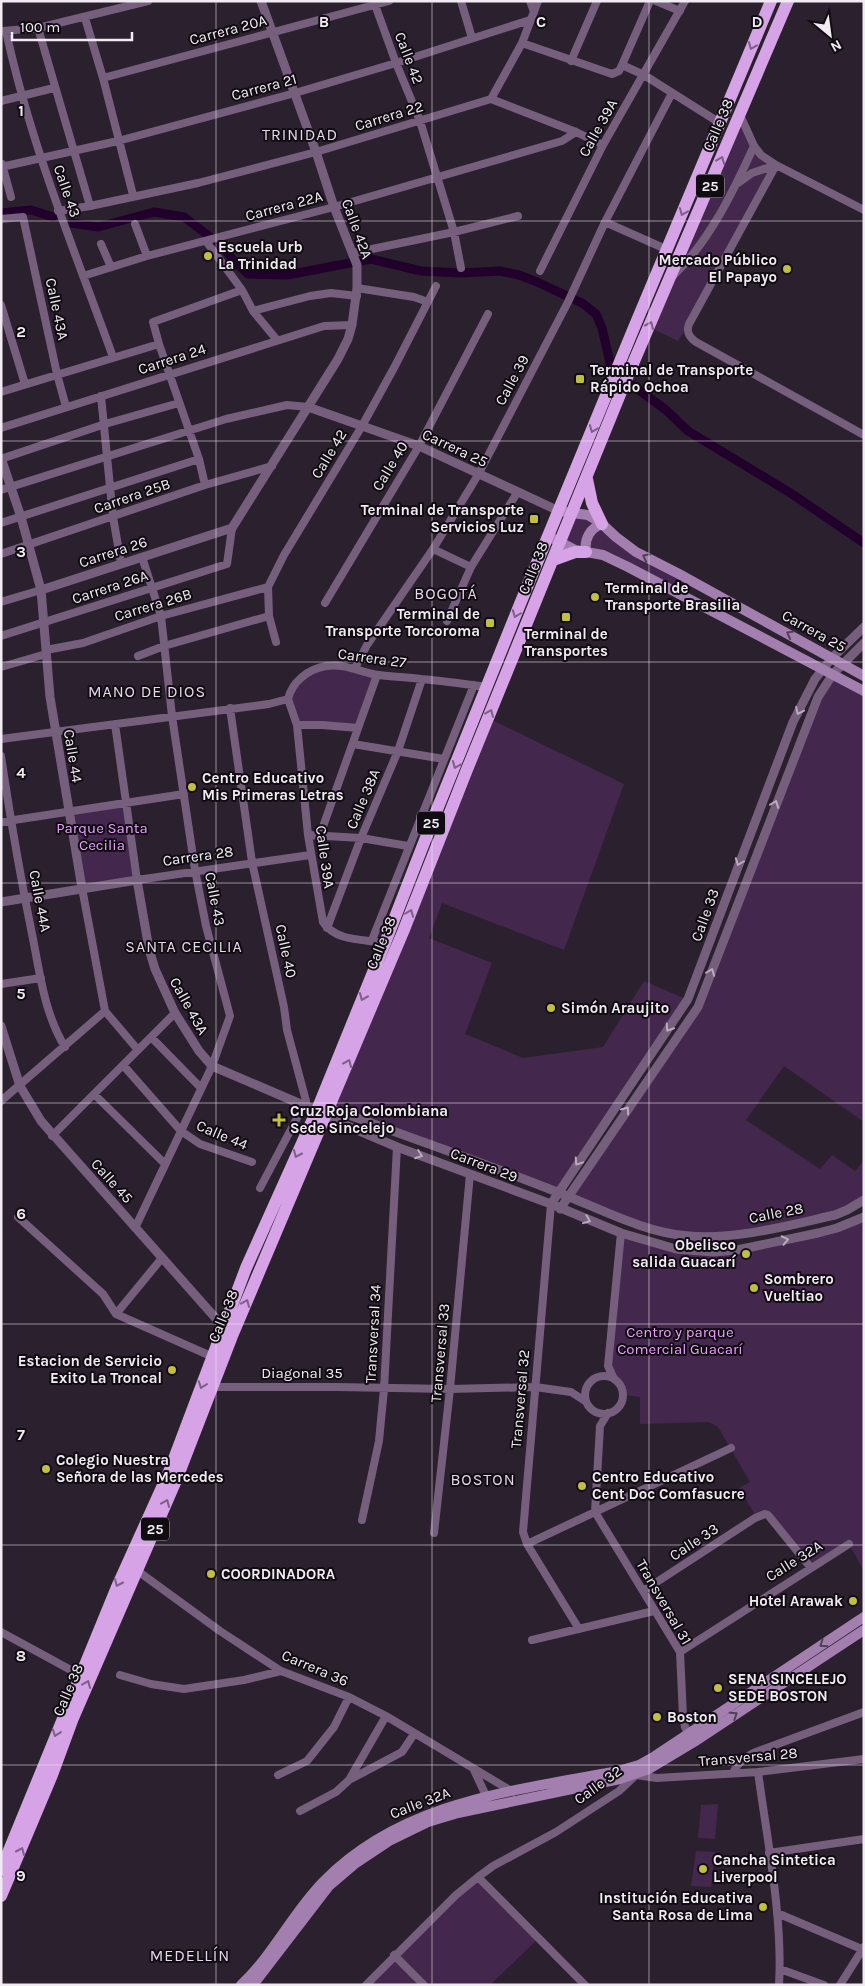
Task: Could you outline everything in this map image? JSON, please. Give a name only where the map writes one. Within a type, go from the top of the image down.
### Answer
[{"type":"highway","name":"Calle 38","points":[[625,368],[668,250],[771,1]]},
{"type":"highway","name":"Calle 38","points":[[324,1112],[385,943],[434,817],[480,686],[625,368],[671,278],[788,1]]},
{"type":"highway","name":"Calle 38","points":[[1,1870],[80,1675],[177,1478],[213,1387],[246,1268],[324,1112],[573,513],[587,478],[617,386]]},
{"type":"highway","points":[[587,478],[592,503],[602,524]]},
{"type":"highway","points":[[553,560],[575,552],[586,552]]},
{"type":"highway","name":"Calle 38","points":[[1,1896],[52,1775],[213,1357],[227,1331]]},
{"type":"main road","name":"Carrera 25","points":[[559,512],[588,515],[636,552],[864,676]]},
{"type":"main road","points":[[586,552],[588,535],[592,529],[602,524]]},
{"type":"main road","name":"Carrera 25","points":[[548,536],[576,550],[603,555],[642,574],[864,691]]},
{"type":"main road","name":"Calle 32","points":[[636,1775],[659,1763],[691,1738],[864,1617]]},
{"type":"main road","name":"Calle 32","points":[[668,1748],[691,1738],[864,1630]]},
{"type":"main road","points":[[595,1776],[636,1775],[643,1766],[668,1748]]},
{"type":"main road","name":"Calle 32A","points":[[241,1985],[260,1964],[311,1895],[350,1857],[385,1834],[414,1819],[455,1805],[630,1768],[668,1748]]},
{"type":"main road","name":"Calle 32A","points":[[253,1985],[317,1900],[330,1886],[356,1863],[389,1841],[421,1825],[458,1812],[486,1797],[596,1785],[636,1775]]},
{"type":"street","points":[[4,31],[38,28],[148,1]]},
{"type":"street","name":"Calle 42A","points":[[227,564],[232,528],[341,354],[352,325],[357,292],[358,272],[354,256],[334,207],[261,1]]},
{"type":"street","name":"Carrera 20A","points":[[103,78],[374,3],[389,1]]},
{"type":"street","points":[[461,1],[472,38]]},
{"type":"street","points":[[530,1],[534,12]]},
{"type":"street","points":[[538,1],[522,43],[492,99],[604,145]]},
{"type":"street","points":[[571,61],[597,1]]},
{"type":"street","points":[[522,43],[612,74],[619,71],[650,1]]},
{"type":"street","points":[[656,1],[680,11]]},
{"type":"street","name":"Calle 39A","points":[[540,271],[604,145],[685,1]]},
{"type":"street","name":"Calle 42","points":[[374,3],[420,121],[454,232],[461,268]]},
{"type":"street","points":[[85,18],[103,78],[133,195]]},
{"type":"street","name":"Carrera 21","points":[[2,166],[75,152],[295,93],[530,20]]},
{"type":"street","points":[[38,28],[90,206]]},
{"type":"street","name":"Calle 43","points":[[4,31],[21,97],[58,210],[113,357]]},
{"type":"street","points":[[622,65],[644,75],[720,123]]},
{"type":"street","points":[[1,102],[54,88]]},
{"type":"street","name":"Calle 39","points":[[355,668],[366,645],[433,549],[478,475],[568,302],[605,222],[672,93]]},
{"type":"street","name":"Carrera 22","points":[[58,210],[90,206],[198,182],[316,152],[492,99]]},
{"type":"street","points":[[740,115],[757,152],[776,165],[864,210]]},
{"type":"street","name":"Carrera 22A","points":[[84,276],[147,256],[334,207],[562,141],[576,132]]},
{"type":"street","points":[[671,278],[688,261],[699,246],[737,184],[754,146]]},
{"type":"street","points":[[737,184],[752,173],[776,165]]},
{"type":"street","points":[[776,165],[689,324],[689,334],[696,342],[864,435]]},
{"type":"street","points":[[2,166],[11,197]]},
{"type":"street","points":[[354,256],[518,216]]},
{"type":"street","name":"Calle 43A","points":[[1,219],[23,218],[66,407]]},
{"type":"street","points":[[605,222],[668,250]]},
{"type":"street","points":[[135,224],[147,256]]},
{"type":"street","points":[[208,241],[242,290],[253,311],[277,340]]},
{"type":"street","points":[[101,244],[110,267]]},
{"type":"street","name":"Calle 42","points":[[276,642],[269,616],[268,587],[284,555],[362,426],[436,286]]},
{"type":"street","points":[[205,485],[199,459],[153,324],[155,320],[242,290]]},
{"type":"street","points":[[253,311],[310,296],[331,293],[357,292],[414,297],[428,302]]},
{"type":"street","points":[[1,305],[25,384]]},
{"type":"street","name":"Calle 40","points":[[325,603],[419,446],[488,314]]},
{"type":"street","name":"Carrera 24","points":[[1,428],[324,326],[352,325]]},
{"type":"street","points":[[1,392],[159,344]]},
{"type":"street","points":[[101,396],[113,517],[121,564]]},
{"type":"street","points":[[1,459],[105,424],[179,403]]},
{"type":"street","name":"Carrera 25","points":[[6,488],[226,419],[287,405],[308,407],[419,446],[517,494],[559,512]]},
{"type":"street","name":"Calle 44","points":[[1,459],[6,488],[21,517],[41,590],[55,732],[105,1011],[138,1050]]},
{"type":"street","points":[[1,523],[199,459]]},
{"type":"street","name":"Carrera 25B","points":[[1,554],[205,485],[272,466]]},
{"type":"street","points":[[448,621],[471,567],[517,494]]},
{"type":"street","name":"Carrera 26","points":[[1,602],[232,528]]},
{"type":"street","points":[[433,549],[471,567]]},
{"type":"street","name":"Calle 43","points":[[142,557],[161,616],[172,716],[195,870],[206,926],[230,1016],[212,1066]]},
{"type":"street","name":"Carrera 26A","points":[[1,636],[227,564]]},
{"type":"street","name":"Carrera 26B","points":[[1,667],[46,652],[83,643],[161,616],[268,587]]},
{"type":"street","points":[[138,656],[164,646],[269,616]]},
{"type":"street","name":"Calle 33","points":[[551,1204],[688,999],[793,722],[808,691],[823,669],[864,627]]},
{"type":"street","name":"Calle 33","points":[[560,1208],[698,1007],[818,696],[833,674],[864,643]]},
{"type":"street","name":"Carrera 27","points":[[288,699],[290,690],[296,683],[314,669],[326,666],[341,665],[377,675],[422,678],[480,686]]},
{"type":"street","points":[[320,835],[377,675]]},
{"type":"street","name":"Calle 38A","points":[[327,928],[361,838],[398,751],[422,678]]},
{"type":"street","points":[[372,940],[444,759],[480,686]]},
{"type":"street","points":[[1,739],[269,704],[288,699]]},
{"type":"street","name":"Calle 39A","points":[[288,699],[297,725],[310,855],[320,913],[327,928]]},
{"type":"street","name":"Calle 40","points":[[230,708],[252,862],[284,1007],[287,1030],[305,1095],[306,1101],[303,1105]]},
{"type":"street","name":"Calle 43A","points":[[115,724],[149,949],[155,970],[175,1013],[189,1036],[212,1066],[303,1105],[324,1112]]},
{"type":"street","points":[[297,725],[358,728]]},
{"type":"street","points":[[353,744],[444,759]]},
{"type":"street","name":"Calle 44A","points":[[1,756],[11,821],[41,978],[52,1024],[65,1047]]},
{"type":"street","points":[[1,822],[184,794]]},
{"type":"street","points":[[308,835],[361,838],[408,846]]},
{"type":"street","name":"Carrera 28","points":[[1,902],[195,870],[310,855]]},
{"type":"street","points":[[720,913],[731,918]]},
{"type":"street","points":[[327,928],[337,935],[385,943]]},
{"type":"street","points":[[1,984],[41,978]]},
{"type":"street","points":[[1,1101],[105,1011]]},
{"type":"street","points":[[52,1136],[175,1013]]},
{"type":"street","name":"Calle 45","points":[[1,1026],[20,1086],[31,1107],[52,1136],[227,1331]]},
{"type":"street","points":[[151,1037],[201,1088]]},
{"type":"street","name":"Calle 44","points":[[124,1065],[180,1131],[200,1144],[252,1162]]},
{"type":"street","points":[[135,1228],[212,1066]]},
{"type":"street","points":[[94,1094],[165,1164]]},
{"type":"street","points":[[260,1188],[303,1105]]},
{"type":"street","name":"Carrera 29","points":[[324,1112],[397,1147],[551,1204],[621,1233],[676,1249],[714,1252],[737,1250]]},
{"type":"street","name":"Carrera 29","points":[[324,1112],[558,1192],[631,1222],[665,1232],[689,1236]]},
{"type":"street","name":"Transversal 34","points":[[362,1520],[379,1440],[384,1389],[397,1147]]},
{"type":"street","name":"Transversal 33","points":[[434,1534],[470,1174]]},
{"type":"street","name":"Calle 28","points":[[689,1236],[713,1237],[741,1234],[806,1221],[835,1215],[864,1200]]},
{"type":"street","name":"Transversal 32","points":[[551,1204],[523,1532],[527,1544],[579,1629]]},
{"type":"street","points":[[550,1216],[560,1208]]},
{"type":"street","name":"Calle 28","points":[[737,1250],[837,1228],[864,1216]]},
{"type":"street","points":[[18,1217],[103,1294],[116,1314],[213,1357]]},
{"type":"street","points":[[590,1409],[600,1414],[608,1413],[614,1411],[622,1402],[622,1390],[608,1366],[621,1233]]},
{"type":"street","points":[[116,1314],[162,1258]]},
{"type":"street","points":[[571,1392],[588,1384],[608,1366]]},
{"type":"street","points":[[596,1378],[603,1376],[614,1379]]},
{"type":"street","points":[[588,1384],[585,1388],[586,1401],[600,1426]]},
{"type":"street","name":"Diagonal 35","points":[[213,1387],[336,1386],[384,1389],[534,1387],[571,1392],[586,1401]]},
{"type":"street","points":[[595,1512],[600,1426],[608,1413]]},
{"type":"street","points":[[527,1544],[731,1448]]},
{"type":"street","name":"Transversal 31","points":[[595,1512],[680,1652],[683,1716],[691,1738]]},
{"type":"street","name":"Calle 33","points":[[643,1592],[761,1516],[768,1515],[810,1568]]},
{"type":"street","name":"Calle 32A","points":[[680,1652],[849,1544]]},
{"type":"street","name":"Carrera 36","points":[[132,1568],[220,1631],[281,1671],[349,1697],[386,1716],[513,1792]]},
{"type":"street","points":[[532,1640],[654,1611]]},
{"type":"street","points":[[1,1632],[80,1675]]},
{"type":"street","points":[[120,1674],[151,1684],[184,1689],[244,1680],[281,1671]]},
{"type":"street","points":[[278,1775],[307,1761],[334,1726],[349,1697]]},
{"type":"street","points":[[733,1773],[745,1757],[864,1712]]},
{"type":"street","points":[[349,1780],[386,1716]]},
{"type":"street","points":[[300,1811],[336,1792],[349,1780],[402,1752],[414,1734]]},
{"type":"street","name":"Transversal 28","points":[[636,1775],[650,1778],[758,1772],[864,1758]]},
{"type":"street","points":[[474,1770],[486,1797]]},
{"type":"street","points":[[758,1772],[777,1913],[779,1985]]},
{"type":"street","name":"Calle 32","points":[[366,1985],[394,1954],[456,1895],[478,1877],[493,1866],[556,1832],[619,1792],[636,1775]]},
{"type":"street","points":[[486,1797],[486,1783],[492,1780]]},
{"type":"street","points":[[769,1853],[864,1839]]},
{"type":"street","points":[[478,1877],[579,1983]]},
{"type":"street","points":[[777,1913],[863,1949],[840,1985]]},
{"type":"street","points":[[394,1954],[424,1985]]},
{"type":"street","points":[[780,1970],[824,1985]]},
{"type":"green space","points":[[740,115],[754,146],[776,165],[678,341],[649,327]]},
{"type":"green space","points":[[574,509],[616,537],[679,574],[670,590],[561,542]]},
{"type":"green space","points":[[326,666],[377,675],[358,728],[297,725],[290,690],[295,683]]},
{"type":"green space","points":[[833,674],[864,691],[864,1122],[784,1066],[746,1120],[820,1169],[832,1155],[855,1171],[864,1160],[864,1200],[847,1210],[741,1234],[665,1232],[567,1196],[698,1007],[806,725]]},
{"type":"green space","points":[[488,718],[624,784],[564,950],[442,903],[429,938],[492,963],[465,1034],[523,1058],[603,1047],[644,981],[688,1000],[558,1192],[330,1108]]},
{"type":"green space","name":"Parque Santa Cecilia","points":[[126,804],[137,880],[82,888],[68,812]]},
{"type":"green space","name":"Centro y parque Comercial Guacarí","points":[[864,1217],[864,1571],[849,1544],[811,1568],[768,1515],[757,1518],[739,1488],[750,1482],[718,1427],[709,1422],[640,1424],[640,1397],[623,1395],[608,1366],[621,1233],[656,1244],[737,1250]]},
{"type":"green space","name":"Cancha Sintetica Liverpool","points":[[718,1804],[715,1839],[698,1838],[701,1805]]},
{"type":"green space","name":"Cancha Sintetica Liverpool","points":[[696,1851],[715,1852],[711,1887],[691,1886]]},
{"type":"green space","points":[[478,1877],[539,1938],[490,1985],[366,1985]]},
{"type":"waterway","points":[[1,213],[31,210],[53,217]]},
{"type":"waterway","points":[[71,223],[98,227],[154,212],[184,217],[222,246],[248,274],[287,275],[371,259],[421,271],[461,273],[500,271],[519,275],[537,282],[582,303],[596,314],[602,328],[610,363],[621,377],[666,410],[688,431],[792,494],[864,543]]},
{"type":"place","name":"Escuela Urb La Trinidad","points":[[208,256]]},
{"type":"place","name":"Mercado Público El Papayo","points":[[787,269]]},
{"type":"place","name":"Terminal de Transporte Rápido Ochoa","points":[[580,379]]},
{"type":"place","name":"Terminal de Transporte Servicios Luz","points":[[534,519]]},
{"type":"place","name":"Terminal de Transporte Brasilia","points":[[595,597]]},
{"type":"place","name":"Terminal de Transportes","points":[[566,617]]},
{"type":"place","name":"Terminal de Transporte Torcoroma","points":[[490,623]]},
{"type":"place","name":"Centro Educativo Mis Primeras Letras","points":[[192,787]]},
{"type":"place","name":"Simón Araujito","points":[[551,1008]]},
{"type":"place","name":"Cruz Roja Colombiana Sede Sincelejo","points":[[279,1120]]},
{"type":"place","name":"Obelisco salida Guacarí","points":[[746,1254]]},
{"type":"place","name":"Sombrero Vueltiao","points":[[754,1288]]},
{"type":"place","name":"Estacion de Servicio Exito La Troncal","points":[[172,1370]]},
{"type":"place","name":"Colegio Nuestra Señora de las Mercedes","points":[[46,1469]]},
{"type":"place","name":"Centro Educativo Cent Doc Comfasucre","points":[[582,1486]]},
{"type":"place","name":"COORDINADORA","points":[[211,1574]]},
{"type":"place","name":"Hotel Arawak","points":[[853,1601]]},
{"type":"place","name":"SENA SINCELEJO SEDE BOSTON","points":[[718,1688]]},
{"type":"place","name":"Boston","points":[[657,1717]]},
{"type":"place","name":"Cancha Sintetica Liverpool","points":[[703,1869]]},
{"type":"place","name":"Institución Educativa Santa Rosa de Lima","points":[[763,1907]]},
{"type":"district","name":"TRINIDAD","points":[[300,134]]},
{"type":"district","name":"BOGOTÁ","points":[[446,593]]},
{"type":"district","name":"MANO DE DIOS","points":[[147,691]]},
{"type":"district","name":"SANTA CECILIA","points":[[184,946]]},
{"type":"district","name":"BOSTON","points":[[483,1479]]},
{"type":"district","name":"MEDELLÍN","points":[[190,1955]]}]
